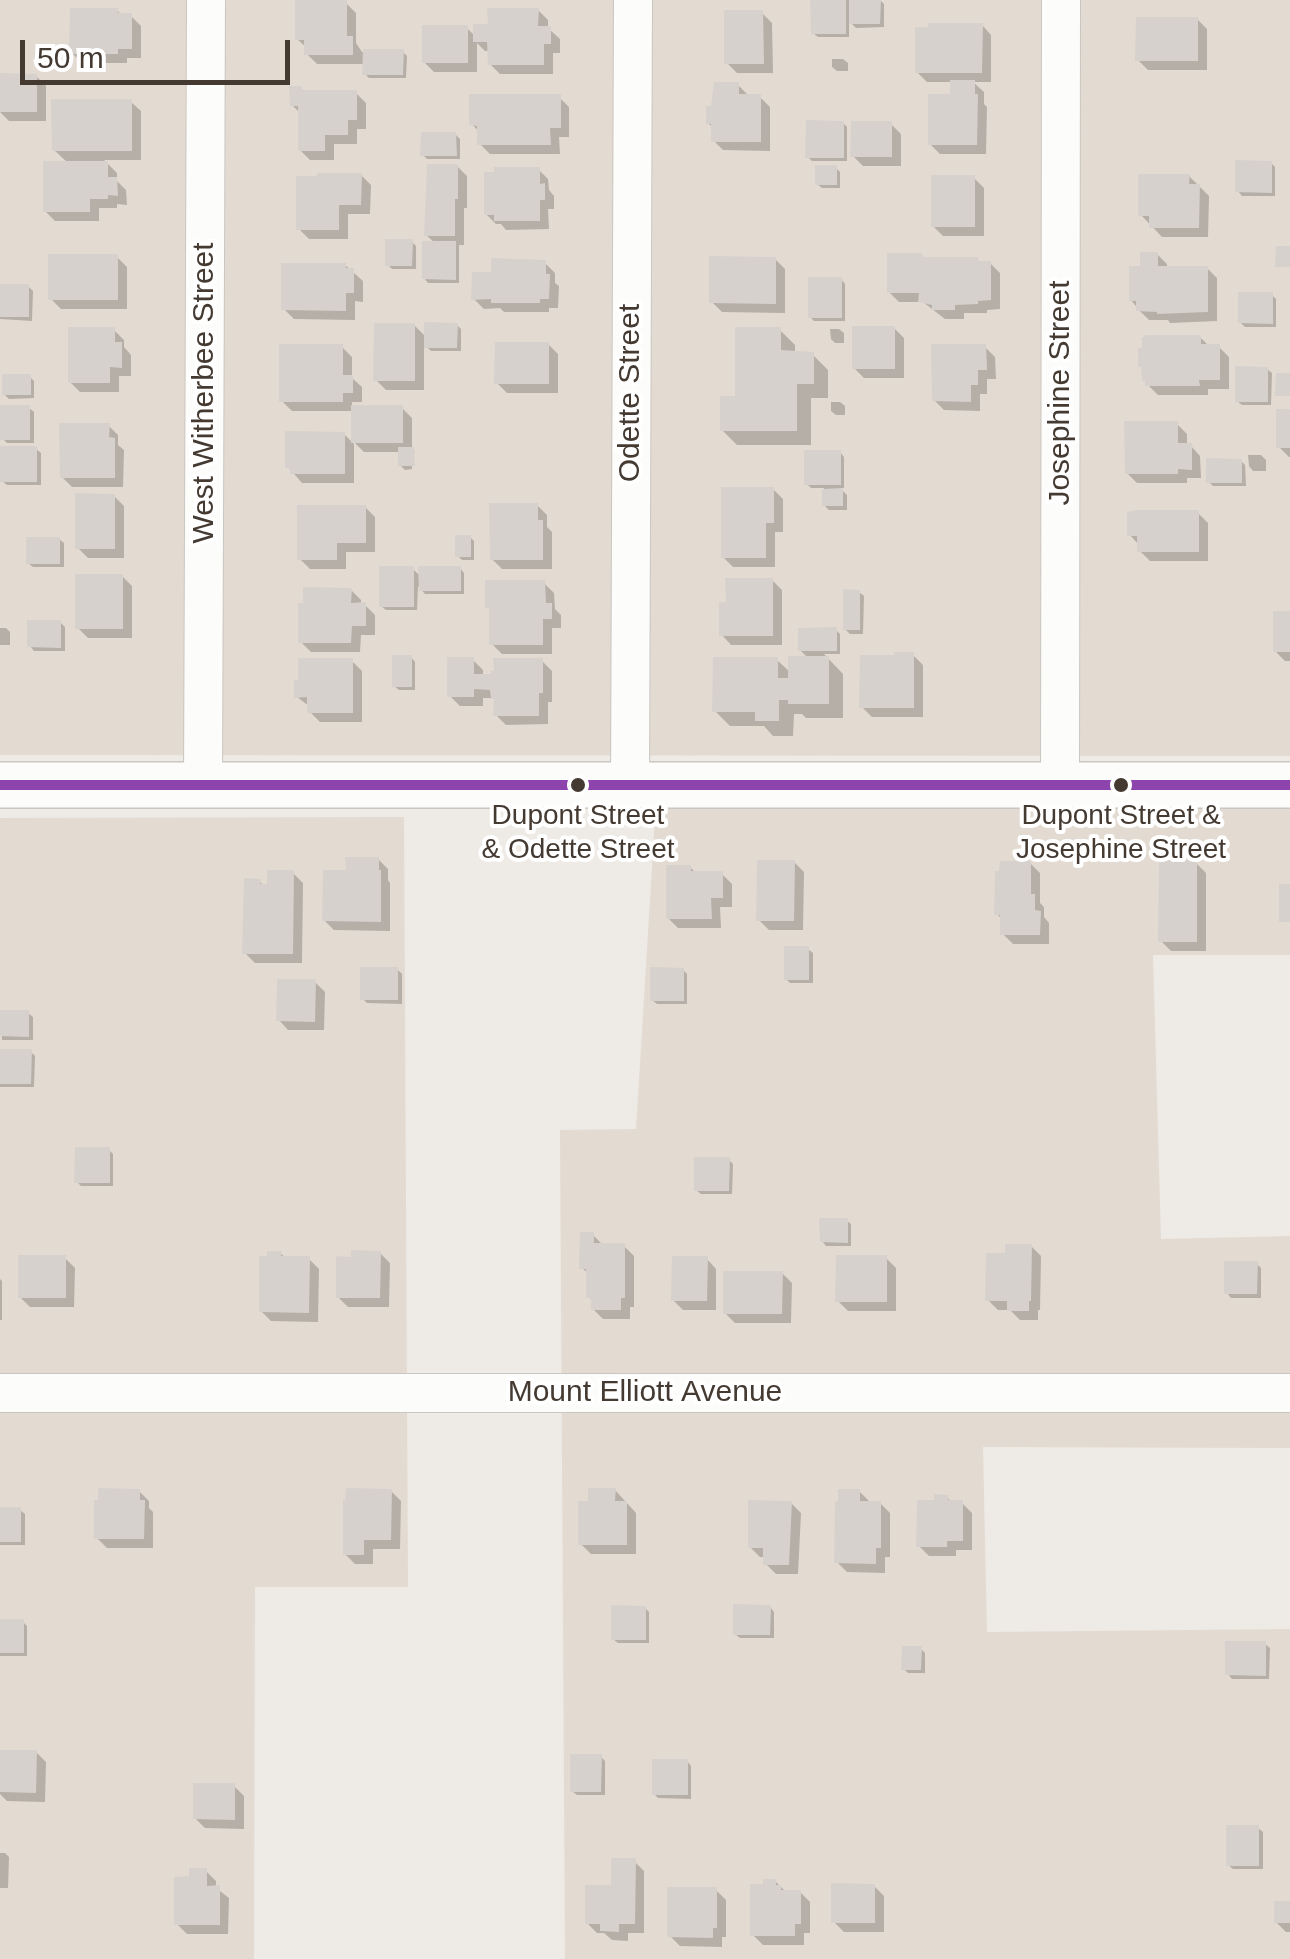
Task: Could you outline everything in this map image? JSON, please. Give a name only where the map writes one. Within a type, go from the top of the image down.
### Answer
[{"type":"street","name":"West Witherbee Street","points":[[203,785],[206,0]]},
{"type":"street","name":"Odette Street","points":[[630,785],[632,0]]},
{"type":"street","name":"Josephine Street","points":[[1060,786],[1061,0]]},
{"type":"street","points":[[0,785],[1290,785]]},
{"type":"street","name":"Mount Elliott Avenue","points":[[0,1393],[1290,1393]]},
{"type":"shaded area","points":[[0,0],[1290,0],[1290,756],[0,755]]},
{"type":"shaded area","points":[[656,802],[1290,809],[1290,955],[1153,955],[1161,1239],[1290,1236],[1290,1448],[983,1447],[987,1632],[1290,1629],[1290,1959],[565,1959],[560,1130],[636,1129]]},
{"type":"shaded area","points":[[404,817],[408,1587],[255,1587],[254,1959],[0,1959],[0,818]]},
{"type":"building","points":[[295,0],[347,0],[347,36],[353,36],[353,55],[304,55],[304,40],[295,40]]},
{"type":"building","points":[[810,0],[846,0],[846,34],[811,34]]},
{"type":"building","points":[[849,0],[881,0],[880,24],[849,24]]},
{"type":"building","points":[[70,8],[118,8],[118,13],[132,13],[132,49],[118,49],[118,54],[69,54]]},
{"type":"building","points":[[487,8],[539,8],[538,26],[551,26],[551,44],[544,44],[544,65],[488,65],[487,42],[473,42],[473,24],[488,24]]},
{"type":"building","points":[[724,10],[763,10],[764,64],[724,64]]},
{"type":"building","points":[[1136,17],[1198,17],[1198,61],[1135,61]]},
{"type":"building","points":[[928,23],[983,23],[982,73],[915,73],[915,27],[928,27]]},
{"type":"building","points":[[422,25],[468,25],[468,63],[422,63]]},
{"type":"building","points":[[363,49],[404,49],[403,75],[362,75]]},
{"type":"building","points":[[0,73],[37,74],[37,112],[0,112]]},
{"type":"building","points":[[950,80],[975,80],[977,145],[928,145],[928,94],[950,94]]},
{"type":"building","points":[[714,82],[739,82],[739,94],[761,94],[761,142],[711,142],[706,106],[711,106]]},
{"type":"building","points":[[289,86],[302,86],[302,90],[357,90],[357,120],[348,120],[348,135],[325,135],[325,151],[298,151],[298,106],[290,106]]},
{"type":"building","points":[[469,94],[561,94],[561,128],[550,128],[551,145],[477,145],[477,126],[469,125]]},
{"type":"building","points":[[51,99],[132,99],[132,151],[52,151]]},
{"type":"building","points":[[806,120],[844,121],[844,158],[805,158]]},
{"type":"building","points":[[851,121],[892,121],[892,157],[850,157]]},
{"type":"building","points":[[421,132],[456,132],[457,156],[420,156]]},
{"type":"building","points":[[1235,160],[1272,161],[1272,193],[1235,192]]},
{"type":"building","points":[[43,161],[108,161],[108,177],[117,177],[118,196],[90,199],[90,212],[43,212]]},
{"type":"building","points":[[427,164],[458,164],[455,236],[424,236]]},
{"type":"building","points":[[815,165],[837,165],[837,185],[815,185]]},
{"type":"building","points":[[494,167],[540,167],[545,200],[540,200],[540,221],[494,221],[494,215],[484,215],[484,172],[494,172]]},
{"type":"building","points":[[362,173],[361,205],[339,205],[339,230],[296,230],[296,176]]},
{"type":"building","points":[[1138,174],[1190,174],[1189,184],[1200,184],[1199,228],[1149,228],[1149,216],[1138,216]]},
{"type":"building","points":[[931,175],[975,175],[975,227],[931,227]]},
{"type":"building","points":[[385,239],[413,239],[412,266],[385,266]]},
{"type":"building","points":[[422,241],[456,241],[456,280],[422,279]]},
{"type":"building","points":[[1276,246],[1290,246],[1290,267],[1275,267]]},
{"type":"building","points":[[1140,252],[1158,252],[1158,266],[1208,266],[1208,312],[1136,311],[1136,301],[1129,301],[1129,266],[1140,266]]},
{"type":"building","points":[[887,253],[991,261],[991,300],[955,305],[955,310],[932,310],[932,305],[918,302],[919,293],[887,293]]},
{"type":"building","points":[[48,254],[118,254],[118,300],[48,300]]},
{"type":"building","points":[[709,256],[776,257],[776,304],[709,303]]},
{"type":"building","points":[[491,258],[546,260],[549,299],[540,299],[540,303],[471,300],[472,272],[491,272]]},
{"type":"building","points":[[281,263],[346,263],[346,268],[354,268],[354,293],[346,293],[346,311],[281,310]]},
{"type":"building","points":[[808,277],[842,277],[842,318],[808,318]]},
{"type":"building","points":[[0,284],[29,284],[29,317],[0,317]]},
{"type":"building","points":[[1238,292],[1273,292],[1273,324],[1238,323]]},
{"type":"building","points":[[424,322],[458,323],[457,348],[424,348]]},
{"type":"building","points":[[374,323],[415,323],[415,381],[373,381]]},
{"type":"building","points":[[852,326],[895,326],[895,369],[852,369]]},
{"type":"building","points":[[68,327],[115,327],[115,342],[122,342],[122,368],[110,367],[110,383],[68,383]]},
{"type":"building","points":[[735,327],[781,327],[781,350],[814,352],[814,384],[797,384],[797,431],[720,431],[720,396],[735,396]]},
{"type":"building","points":[[1145,335],[1201,335],[1201,344],[1220,344],[1220,380],[1199,380],[1200,386],[1145,386],[1138,367],[1138,348],[1142,348]]},
{"type":"building","points":[[495,342],[549,342],[549,384],[494,384]]},
{"type":"building","points":[[279,344],[343,344],[343,375],[353,375],[353,393],[343,393],[343,402],[279,402]]},
{"type":"building","points":[[931,344],[986,344],[987,370],[978,370],[978,385],[971,385],[971,402],[932,401]]},
{"type":"building","points":[[1235,366],[1268,367],[1268,402],[1235,402]]},
{"type":"building","points":[[1276,373],[1290,373],[1290,396],[1275,396]]},
{"type":"building","points":[[2,374],[31,374],[31,395],[2,395]]},
{"type":"building","points":[[0,405],[30,405],[30,440],[0,440]]},
{"type":"building","points":[[351,405],[403,405],[403,443],[351,443]]},
{"type":"building","points":[[1276,409],[1290,409],[1290,448],[1276,448]]},
{"type":"building","points":[[1124,421],[1178,421],[1178,443],[1192,443],[1192,470],[1178,469],[1178,474],[1125,474]]},
{"type":"building","points":[[59,423],[110,423],[109,437],[115,438],[115,478],[60,478]]},
{"type":"building","points":[[285,431],[345,432],[345,474],[290,474],[290,468],[285,468]]},
{"type":"building","points":[[0,446],[37,446],[37,482],[0,482]]},
{"type":"building","points":[[398,447],[414,447],[415,466],[398,466]]},
{"type":"building","points":[[804,450],[841,450],[841,485],[804,485]]},
{"type":"building","points":[[1206,458],[1242,459],[1242,483],[1206,483]]},
{"type":"building","points":[[721,487],[774,487],[774,523],[766,523],[766,558],[721,558]]},
{"type":"building","points":[[843,488],[843,506],[822,506],[822,489]]},
{"type":"building","points":[[75,493],[115,494],[115,549],[75,549]]},
{"type":"building","points":[[489,503],[538,503],[538,520],[543,520],[543,560],[490,560]]},
{"type":"building","points":[[297,505],[366,505],[366,543],[337,543],[337,560],[297,560]]},
{"type":"building","points":[[1199,510],[1199,552],[1137,552],[1137,536],[1127,536],[1127,512]]},
{"type":"building","points":[[455,535],[471,535],[471,557],[455,557]]},
{"type":"building","points":[[26,537],[60,537],[60,564],[26,564]]},
{"type":"building","points":[[379,566],[414,566],[414,607],[379,607]]},
{"type":"building","points":[[418,566],[461,566],[461,591],[419,591]]},
{"type":"building","points":[[75,574],[123,574],[123,629],[75,629]]},
{"type":"building","points":[[725,578],[773,578],[773,636],[719,636],[719,602],[726,602]]},
{"type":"building","points":[[485,580],[545,580],[546,603],[552,603],[552,619],[543,619],[543,645],[489,645]]},
{"type":"building","points":[[303,587],[352,588],[351,603],[366,602],[366,626],[352,626],[351,643],[298,643],[298,603],[303,603]]},
{"type":"building","points":[[843,589],[860,590],[860,630],[843,630]]},
{"type":"building","points":[[1273,611],[1290,611],[1290,652],[1273,652]]},
{"type":"building","points":[[27,620],[61,620],[61,648],[27,647]]},
{"type":"building","points":[[837,627],[837,651],[798,651],[798,628]]},
{"type":"building","points":[[914,652],[914,708],[859,708],[860,655]]},
{"type":"building","points":[[392,655],[412,655],[412,687],[392,687]]},
{"type":"building","points":[[788,656],[829,656],[829,704],[788,704],[788,700],[779,700],[779,721],[755,721],[755,712],[712,712],[713,657],[778,657],[778,678],[788,678]]},
{"type":"building","points":[[447,657],[474,657],[474,674],[491,674],[493,658],[543,658],[539,716],[493,716],[490,690],[474,689],[474,697],[447,697]]},
{"type":"building","points":[[298,658],[353,658],[353,713],[307,713],[307,697],[294,698]]},
{"type":"building","points":[[345,857],[379,857],[381,922],[322,921],[323,870],[346,870]]},
{"type":"building","points":[[757,860],[795,860],[794,921],[756,921]]},
{"type":"building","points":[[1159,860],[1197,860],[1197,942],[1158,942]]},
{"type":"building","points":[[1000,861],[1031,861],[1031,894],[1035,894],[1035,910],[1041,911],[1040,935],[1000,935],[1000,915],[994,915],[995,871],[999,871]]},
{"type":"building","points":[[666,865],[691,865],[691,871],[723,871],[723,898],[711,898],[712,919],[666,919]]},
{"type":"building","points":[[267,870],[294,870],[293,954],[242,954],[244,878],[261,879],[260,884],[267,884]]},
{"type":"building","points":[[1279,884],[1290,884],[1290,922],[1279,922]]},
{"type":"building","points":[[784,946],[809,946],[809,980],[784,980]]},
{"type":"building","points":[[360,967],[398,967],[398,1000],[360,1000]]},
{"type":"building","points":[[650,967],[684,968],[684,1001],[650,1001]]},
{"type":"building","points":[[277,979],[316,979],[315,1022],[276,1021]]},
{"type":"building","points":[[0,1010],[29,1010],[29,1037],[0,1036]]},
{"type":"building","points":[[0,1049],[32,1049],[31,1084],[0,1084]]},
{"type":"building","points":[[75,1147],[110,1147],[110,1183],[74,1183]]},
{"type":"building","points":[[694,1157],[730,1157],[729,1191],[694,1191]]},
{"type":"building","points":[[819,1218],[848,1218],[848,1243],[820,1242]]},
{"type":"building","points":[[580,1232],[594,1232],[594,1243],[625,1243],[625,1298],[621,1298],[621,1310],[591,1310],[591,1298],[586,1298],[586,1269],[579,1269]]},
{"type":"building","points":[[1005,1244],[1032,1244],[1029,1311],[1007,1311],[1007,1301],[985,1301],[986,1253],[1005,1253]]},
{"type":"building","points":[[351,1250],[381,1251],[380,1298],[336,1298],[336,1256],[351,1257]]},
{"type":"building","points":[[267,1251],[282,1251],[281,1256],[310,1256],[309,1313],[259,1312],[259,1256],[267,1256]]},
{"type":"building","points":[[18,1255],[66,1255],[66,1298],[18,1298]]},
{"type":"building","points":[[836,1255],[887,1255],[887,1302],[835,1302]]},
{"type":"building","points":[[672,1256],[708,1256],[707,1301],[671,1301]]},
{"type":"building","points":[[1224,1261],[1258,1261],[1257,1294],[1224,1294]]},
{"type":"building","points":[[723,1271],[783,1271],[782,1314],[723,1314]]},
{"type":"building","points":[[98,1488],[140,1489],[140,1500],[145,1500],[144,1539],[94,1539],[94,1500],[98,1500]]},
{"type":"building","points":[[346,1488],[392,1489],[391,1540],[364,1540],[364,1555],[343,1555]]},
{"type":"building","points":[[588,1488],[616,1488],[615,1501],[627,1501],[627,1545],[578,1545],[578,1501],[588,1501]]},
{"type":"building","points":[[838,1489],[860,1489],[860,1501],[881,1501],[881,1548],[876,1548],[876,1564],[834,1563]]},
{"type":"building","points":[[934,1494],[948,1495],[948,1500],[963,1500],[963,1541],[947,1541],[947,1547],[916,1547],[917,1500],[934,1500]]},
{"type":"building","points":[[748,1500],[792,1501],[789,1565],[763,1565],[763,1548],[748,1548]]},
{"type":"building","points":[[0,1507],[21,1507],[21,1542],[0,1542]]},
{"type":"building","points":[[733,1604],[771,1605],[770,1635],[733,1635]]},
{"type":"building","points":[[611,1605],[646,1606],[646,1640],[611,1640]]},
{"type":"building","points":[[0,1619],[24,1619],[24,1653],[0,1653]]},
{"type":"building","points":[[1225,1641],[1266,1641],[1266,1676],[1225,1675]]},
{"type":"building","points":[[902,1646],[922,1646],[921,1670],[901,1670]]},
{"type":"building","points":[[0,1750],[37,1750],[36,1793],[0,1792]]},
{"type":"building","points":[[570,1754],[602,1754],[601,1792],[570,1792]]},
{"type":"building","points":[[652,1759],[688,1759],[688,1795],[652,1795]]},
{"type":"building","points":[[193,1783],[235,1783],[235,1820],[193,1819]]},
{"type":"building","points":[[1226,1825],[1259,1825],[1259,1866],[1226,1866]]},
{"type":"building","points":[[611,1858],[636,1858],[635,1924],[619,1924],[619,1932],[600,1931],[600,1924],[585,1924],[585,1885],[611,1885]]},
{"type":"building","points":[[189,1868],[207,1868],[207,1886],[220,1885],[220,1925],[174,1925],[174,1877],[189,1876]]},
{"type":"building","points":[[763,1879],[776,1879],[781,1890],[801,1890],[801,1924],[795,1924],[795,1936],[750,1936],[750,1884],[763,1884]]},
{"type":"building","points":[[831,1883],[875,1884],[875,1923],[831,1923]]},
{"type":"building","points":[[667,1887],[717,1887],[717,1928],[713,1928],[713,1938],[667,1937]]},
{"type":"building","points":[[1274,1901],[1290,1901],[1290,1923],[1274,1923]]},
{"type":"transit line","points":[[0,785],[1290,785]]},
{"type":"place","name":"Dupont Street & Odette Street","points":[[578,785]]},
{"type":"place","name":"Dupont Street & Josephine Street","points":[[1121,785]]}]
